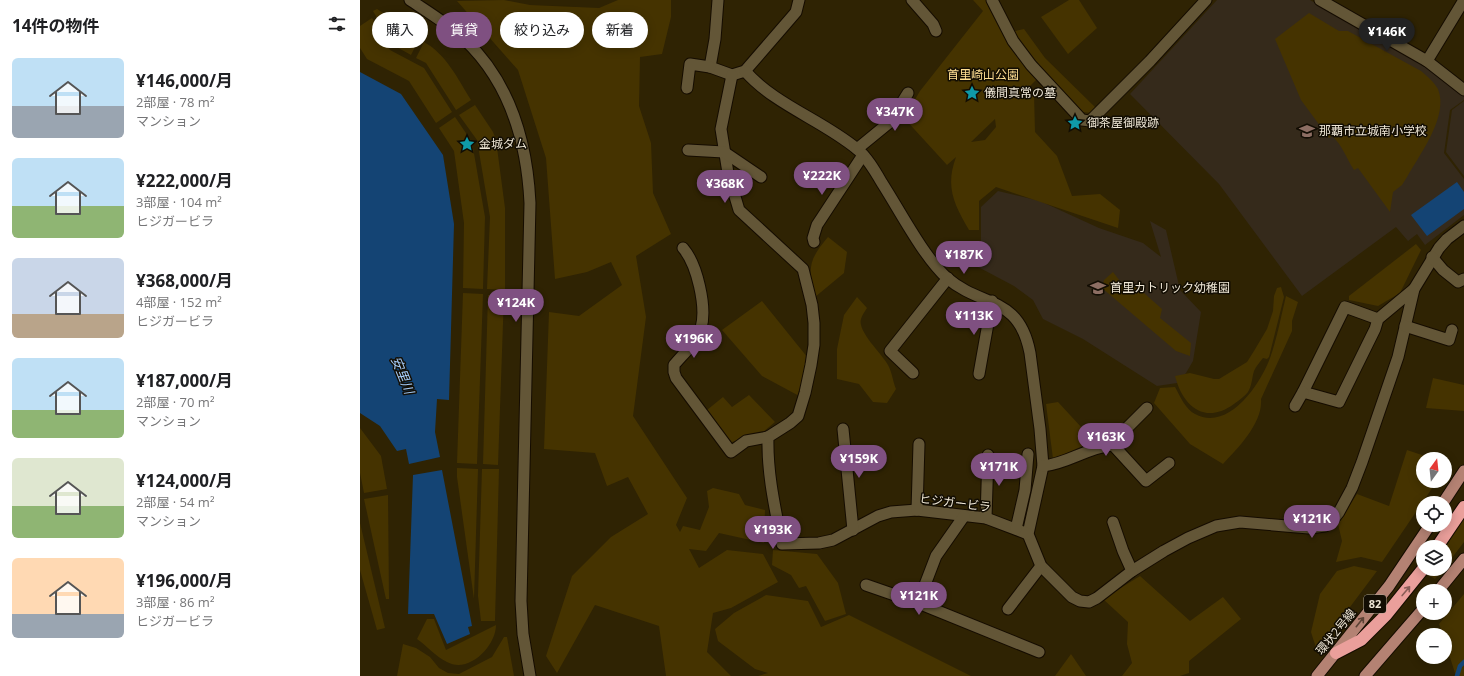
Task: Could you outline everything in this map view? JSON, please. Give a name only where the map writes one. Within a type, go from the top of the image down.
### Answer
[{"type":"highway","points":[[1442,540],[1464,506]]},
{"type":"highway","points":[[1336,653],[1361,640],[1386,615],[1417,576]]},
{"type":"main road","points":[[1448,496],[1464,471]]},
{"type":"main road","name":"環状2号線","points":[[1316,676],[1389,586],[1425,532]]},
{"type":"main road","points":[[1444,584],[1464,559]]},
{"type":"main road","points":[[1365,676],[1416,617]]},
{"type":"street","points":[[410,0],[464,39],[484,61],[501,86],[512,109],[522,140],[528,171],[530,203],[521,601],[523,634],[530,676]]},
{"type":"street","points":[[710,68],[715,39],[718,0]]},
{"type":"street","points":[[687,88],[690,64],[732,75],[745,71],[796,12],[798,0]]},
{"type":"street","points":[[912,0],[936,31]]},
{"type":"street","points":[[992,1],[1013,41],[1031,65],[1082,120],[1090,121],[1139,72],[1206,0]]},
{"type":"street","points":[[1320,0],[1427,61],[1464,90]]},
{"type":"street","points":[[1427,61],[1464,0]]},
{"type":"street","points":[[745,71],[762,86],[860,152],[932,262],[948,278],[965,289],[992,301],[1009,311],[1019,323],[1028,342],[1040,429],[1043,466],[1028,534],[1040,566],[1072,597],[1080,601],[1089,602],[1097,598],[1132,571],[1188,538],[1228,523],[1240,522],[1309,528],[1325,526],[1332,521],[1339,512],[1355,481],[1398,358],[1414,289],[1432,257],[1447,239],[1464,226]]},
{"type":"street","points":[[683,248],[693,266],[703,314],[701,329],[674,365],[674,372],[676,378],[731,452],[746,441],[768,437],[790,424],[798,416],[805,394],[814,345],[812,305],[803,269],[739,210],[728,173],[721,129],[732,75]]},
{"type":"street","points":[[814,242],[812,238],[817,225],[860,152],[890,122],[908,93]]},
{"type":"street","points":[[688,150],[724,152],[761,177]]},
{"type":"street","points":[[1432,257],[1443,270],[1458,282],[1464,279]]},
{"type":"street","points":[[913,373],[890,352],[948,278]]},
{"type":"street","points":[[1303,392],[1339,402],[1375,329],[1378,319],[1414,289]]},
{"type":"street","points":[[979,374],[992,301]]},
{"type":"street","points":[[1295,406],[1345,308],[1378,319]]},
{"type":"street","points":[[1405,326],[1449,340],[1452,330]]},
{"type":"street","points":[[1043,466],[1053,465],[1084,451],[1113,445],[1118,437],[1147,408]]},
{"type":"street","points":[[843,429],[853,530]]},
{"type":"street","name":"ヒジガービラ","points":[[768,437],[767,462],[770,485],[782,544],[820,543],[833,540],[878,516],[891,512],[918,510],[986,518],[1028,534]]},
{"type":"street","points":[[918,510],[919,444]]},
{"type":"street","points":[[1113,445],[1146,481],[1169,463]]},
{"type":"street","points":[[1016,529],[1025,490],[1028,454]]},
{"type":"street","points":[[986,518],[988,455]]},
{"type":"street","points":[[918,603],[936,556],[964,516]]},
{"type":"street","points":[[1113,522],[1132,571]]},
{"type":"street","points":[[1008,609],[1040,566]]},
{"type":"street","points":[[866,585],[918,603],[1039,652]]},
{"type":"shaded area","name":"那覇市立城南小学校","points":[[1217,0],[1310,0],[1424,64],[1464,96],[1464,100],[1450,110],[1444,153],[1464,179],[1464,215],[1425,245],[1417,234],[1408,241],[1396,227],[1302,296],[1219,184],[1130,94]]},
{"type":"shaded area","points":[[1464,101],[1464,176],[1446,152],[1452,110]]},
{"type":"shaded area","name":"首里カトリック幼稚園","points":[[998,191],[1040,201],[1099,228],[1143,243],[1161,257],[1150,221],[1166,230],[1180,290],[1201,312],[1193,361],[1186,373],[1177,383],[1157,386],[1083,339],[1043,319],[1033,300],[1014,286],[963,259],[981,244],[981,207]]},
{"type":"green space","points":[[504,0],[530,5],[599,8],[618,0],[671,0],[671,17],[662,54],[640,57],[639,106],[651,143],[653,193],[671,234],[636,256],[646,317],[633,416],[687,498],[676,525],[680,532],[683,526],[700,530],[709,507],[707,491],[713,488],[739,494],[745,505],[765,510],[764,543],[719,533],[706,551],[689,549],[699,568],[727,550],[763,554],[778,582],[731,608],[713,613],[707,652],[731,676],[666,676],[659,626],[595,605],[557,673],[546,656],[572,576],[611,537],[648,514],[628,477],[607,486],[595,453],[544,449],[549,312],[579,316],[622,285],[611,262],[587,272],[555,279],[546,158],[518,70],[492,41],[492,12],[467,12],[457,1]]},
{"type":"green space","name":"首里崎山公園","points":[[973,0],[987,0],[1025,66],[1037,79],[1026,90],[1034,93],[1035,132],[1057,156],[1072,196],[1100,194],[1120,210],[1118,228],[996,187],[979,201],[979,230],[969,230],[955,203],[951,186],[951,177],[956,157],[947,165],[904,118],[920,91],[983,11]],"holes":[[[995,119],[996,127],[985,140],[971,142]]]},
{"type":"green space","points":[[1069,0],[1079,0],[1097,28],[1068,54],[1041,17]]},
{"type":"green space","points":[[377,9],[382,12],[374,12]]},
{"type":"green space","points":[[1309,13],[1339,31],[1348,31],[1421,71],[1438,89],[1440,111],[1432,134],[1402,185],[1393,192],[1390,212],[1358,168],[1354,170],[1336,140],[1332,136],[1329,138],[1301,100],[1275,39]]},
{"type":"green space","points":[[372,18],[372,48],[389,48],[424,68],[452,112],[436,123],[409,81],[367,59],[360,48],[360,26]]},
{"type":"green space","points":[[1024,29],[1045,58],[1097,109],[1092,113],[1082,112],[1035,63],[1011,32]]},
{"type":"green space","points":[[428,44],[432,47],[445,60],[471,100],[456,110],[426,63],[416,58],[421,48],[428,48]]},
{"type":"green space","points":[[398,48],[414,48],[411,55]]},
{"type":"green space","points":[[475,105],[493,132],[496,140],[505,208],[505,290],[487,289],[490,217],[477,140],[459,115]]},
{"type":"green space","points":[[455,117],[472,142],[485,217],[483,289],[463,288],[464,223],[454,151],[439,128]]},
{"type":"green space","points":[[828,237],[847,252],[844,273],[815,297],[811,278],[811,265],[821,245]]},
{"type":"green space","points":[[1416,244],[1421,250],[1400,293],[1378,306],[1349,300],[1349,296]]},
{"type":"green space","points":[[1113,272],[1126,289],[1136,286],[1162,309],[1160,318],[1191,343],[1190,356],[1176,351],[1102,288],[1104,280]]},
{"type":"green space","points":[[1281,287],[1284,297],[1269,357],[1267,359],[1263,358],[1256,367],[1248,392],[1234,404],[1223,410],[1214,413],[1205,413],[1197,410],[1184,396],[1175,376],[1190,373],[1219,379],[1247,362],[1267,329],[1273,311],[1274,296],[1277,288]]},
{"type":"green space","points":[[463,293],[483,294],[477,464],[457,463]]},
{"type":"green space","points":[[488,295],[504,295],[498,465],[483,464]]},
{"type":"green space","points":[[1286,296],[1298,302],[1292,321],[1292,331],[1261,399],[1261,408],[1254,426],[1242,443],[1223,464],[1190,444],[1154,403],[1160,388],[1175,387],[1192,412],[1207,418],[1219,417],[1231,411],[1241,403],[1259,381],[1270,358]]},
{"type":"green space","points":[[857,297],[867,308],[861,319],[863,330],[885,360],[891,371],[896,389],[887,403],[873,402],[859,384],[837,379],[837,349],[844,315]]},
{"type":"green space","points":[[762,301],[808,358],[801,397],[762,376],[722,330]]},
{"type":"green space","points":[[1433,378],[1464,385],[1464,411],[1426,408]]},
{"type":"green space","points":[[749,395],[775,422],[763,432],[729,443],[707,410],[723,397],[732,407]]},
{"type":"green space","points":[[1058,402],[1094,441],[1053,459],[1046,404]]},
{"type":"green space","points":[[360,428],[381,456],[387,489],[364,493],[360,473]]},
{"type":"green space","points":[[1407,450],[1416,453],[1416,488],[1432,488],[1427,496],[1416,496],[1416,512],[1382,562],[1361,557],[1336,562],[1342,541],[1338,524],[1357,494],[1389,506]]},
{"type":"green space","points":[[457,468],[478,469],[474,599],[457,477]]},
{"type":"green space","points":[[482,469],[499,469],[495,621],[481,621],[478,596]]},
{"type":"green space","points":[[388,495],[389,599],[386,599],[364,499]]},
{"type":"green space","points":[[1464,517],[1464,542],[1452,558],[1452,540],[1449,540]]},
{"type":"green space","points":[[360,523],[385,628],[377,630],[360,570]]},
{"type":"green space","points":[[773,550],[817,554],[838,583],[846,614],[825,621],[806,586],[799,588],[791,575],[772,565]]},
{"type":"green space","points":[[1354,566],[1377,571],[1317,651],[1311,632],[1320,594],[1337,571]]},
{"type":"green space","points":[[1140,576],[1190,621],[1223,597],[1241,619],[1189,661],[1189,673],[1180,676],[1122,676],[1132,663],[1127,644],[1128,622],[1103,599]]},
{"type":"green space","points":[[1430,576],[1437,576],[1435,579]]},
{"type":"green space","points":[[1464,594],[1464,676],[1456,676],[1452,664],[1452,628],[1440,628],[1439,624],[1442,620],[1452,620],[1452,608]]},
{"type":"green space","points":[[766,595],[808,601],[821,627],[849,615],[971,676],[758,676],[768,673],[755,669],[718,641],[715,629],[734,613]]},
{"type":"green space","points":[[427,619],[434,619],[446,650],[496,625],[495,633],[486,649],[480,656],[464,664],[455,665],[439,657],[417,639]]},
{"type":"green space","points":[[504,637],[507,637],[514,676],[397,676],[403,644],[416,648],[430,657],[439,668],[448,673],[459,674],[492,657]]},
{"type":"green space","points":[[1071,654],[1086,676],[1055,676]]},
{"type":"water","points":[[360,72],[401,94],[443,155],[454,224],[449,400],[437,399],[435,432],[440,457],[409,464],[406,449],[397,451],[380,426],[360,413]]},
{"type":"water","points":[[1457,182],[1464,192],[1464,209],[1427,236],[1411,215]]},
{"type":"water","points":[[442,470],[472,626],[468,627],[470,634],[447,644],[434,614],[408,614],[413,475]]},
{"type":"waterway","name":"安里川","points":[[1457,676],[1460,666],[1464,662]]},
{"type":"place","name":"儀間真常の墓","points":[[972,93]]},
{"type":"place","name":"御茶屋御殿跡","points":[[1075,123]]},
{"type":"place","name":"那覇市立城南小学校","points":[[1307,131]]},
{"type":"place","name":"金城ダム","points":[[467,144]]},
{"type":"place","name":"首里カトリック幼稚園","points":[[1098,288]]}]
